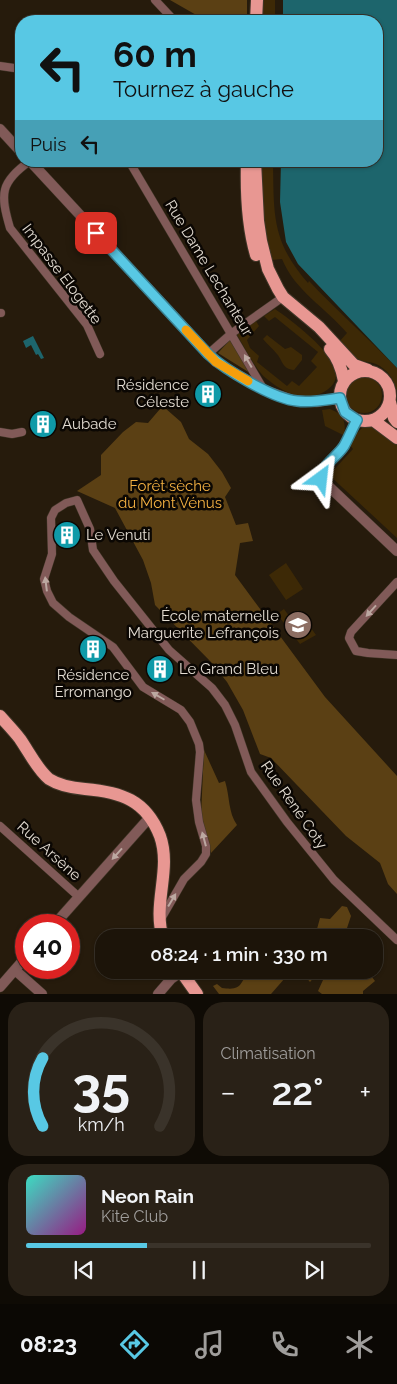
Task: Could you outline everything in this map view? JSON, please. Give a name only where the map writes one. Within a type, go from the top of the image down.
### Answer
[{"type":"main road","points":[[250,0],[250,15]]},
{"type":"main road","points":[[256,15],[257,0]]},
{"type":"main road","points":[[246,167],[248,211],[252,239],[261,270],[264,268],[271,283],[298,320],[316,334],[335,354],[344,382]]},
{"type":"main road","points":[[255,167],[259,232],[268,269],[280,296],[319,327],[354,365],[375,372],[386,381],[391,395],[386,410],[381,416],[373,420],[357,420],[345,412],[340,398],[340,389],[354,372],[368,370]]},
{"type":"main road","points":[[248,211],[253,215],[254,226],[259,232]]},
{"type":"main road","points":[[390,402],[394,418],[397,422]]},
{"type":"main road","points":[[373,420],[397,438]]},
{"type":"main road","points":[[1,719],[19,737],[40,768],[58,784],[72,788],[113,792],[143,807],[160,836],[164,859],[159,904],[161,929]]},
{"type":"main road","points":[[186,979],[196,994]]},
{"type":"street","points":[[155,0],[170,15]]},
{"type":"street","points":[[0,66],[15,68]]},
{"type":"street","points":[[0,129],[15,145]]},
{"type":"street","name":"Impasse Elogette","points":[[23,167],[9,178],[2,189],[4,214],[15,234],[87,325],[100,354]]},
{"type":"street","points":[[36,167],[208,354],[224,368],[264,390],[295,401],[316,402],[340,398]]},
{"type":"street","name":"Rue Dame Lechanteur","points":[[133,167],[264,390]]},
{"type":"street","points":[[208,354],[280,296]]},
{"type":"street","points":[[357,420],[343,447],[324,468],[321,479],[397,551]]},
{"type":"street","points":[[0,432],[12,434],[22,432]]},
{"type":"street","name":"Rue René Coty","points":[[160,921],[184,879],[202,862],[206,854],[196,800],[200,744],[190,722],[180,710],[143,687],[113,647],[53,604],[44,579],[52,554],[51,518],[55,510],[66,503],[77,500],[90,528],[94,550],[114,581],[169,650],[212,688],[225,705],[235,725],[251,772],[287,822],[334,880],[397,940]]},
{"type":"street","points":[[397,582],[351,632],[349,640],[354,649],[361,652],[397,655]]},
{"type":"street","points":[[63,914],[150,818]]},
{"type":"street","name":"Rue Arsène","points":[[1,830],[79,896]]},
{"type":"street","points":[[0,987],[15,970]]},
{"type":"street","points":[[25,979],[42,994]]},
{"type":"street","points":[[158,994],[171,979]]},
{"type":"shaded area","points":[[261,0],[275,0],[275,15],[260,15]]},
{"type":"shaded area","points":[[262,167],[273,167],[277,226],[287,254],[308,283],[309,281],[397,368],[397,391],[394,382],[384,369],[376,364],[360,360],[346,350],[339,342],[347,333],[302,290],[282,259],[272,260],[264,232]]},
{"type":"shaded area","points":[[275,309],[310,337],[333,363],[336,378],[324,392],[303,397],[293,395],[277,387],[259,371],[237,335],[256,321],[259,326],[247,340],[250,348],[259,356],[257,362],[287,386],[292,381],[299,386],[317,367],[311,361],[318,352],[275,317],[269,321],[264,316]]},
{"type":"shaded area","points":[[267,335],[285,349],[291,347],[302,355],[302,360],[294,370],[285,366],[263,339]]},
{"type":"shaded area","points":[[364,377],[371,378],[377,382],[381,388],[381,402],[377,408],[371,412],[364,413],[357,412],[351,408],[347,402],[346,395],[347,388],[351,382],[357,378]]},
{"type":"shaded area","points":[[330,409],[339,414],[343,419],[345,436],[325,426],[322,410]]},
{"type":"shaded area","points":[[365,425],[383,432],[397,445],[397,538],[329,475],[353,449],[350,445],[355,435]]},
{"type":"shaded area","points":[[286,563],[303,589],[286,600],[269,575]]},
{"type":"shaded area","points":[[284,609],[289,616],[298,610],[316,635],[300,644],[277,614]]},
{"type":"green space","points":[[170,0],[247,0],[247,15],[196,15]]},
{"type":"green space","points":[[230,340],[250,373],[218,353]]},
{"type":"green space","name":"Forêt sèche du Mont Vénus","points":[[165,408],[181,422],[189,439],[208,454],[222,472],[231,488],[225,497],[236,525],[248,523],[253,541],[240,543],[235,575],[325,697],[397,776],[397,894],[388,884],[380,863],[346,836],[271,758],[260,754],[243,710],[227,682],[211,662],[155,605],[151,583],[143,560],[115,508],[77,491],[101,475],[101,455],[123,432],[136,422],[148,423],[160,409]]},
{"type":"green space","points":[[204,750],[219,783],[225,781],[231,810],[237,825],[211,853],[201,815]]},
{"type":"green space","points":[[342,906],[347,907],[351,916],[347,929],[317,929],[320,918],[330,919]]},
{"type":"green space","points":[[244,979],[284,979],[271,994],[219,994],[213,986],[217,984],[222,988],[229,989],[240,985]]},
{"type":"green space","points":[[322,979],[373,979],[375,981],[363,991],[363,994],[322,994],[318,991],[323,980]]},
{"type":"water","points":[[283,0],[397,0],[397,368],[298,264],[286,242],[280,202],[281,167],[383,167],[383,15],[283,15]]},
{"type":"water","points":[[33,336],[44,358],[41,359],[38,354],[36,355],[31,345],[26,348],[23,341]]},
{"type":"slow traffic","points":[[186,330],[216,362],[248,381]]},
{"type":"place","name":"Résidence Céleste","points":[[208,394]]},
{"type":"place","name":"Aubade","points":[[43,424]]},
{"type":"place","name":"Le Venuti","points":[[67,535]]},
{"type":"place","name":"École maternelle Marguerite Lefrançois","points":[[298,625]]},
{"type":"place","name":"Résidence Erromango","points":[[93,649]]},
{"type":"place","name":"Le Grand Bleu","points":[[160,669]]},
{"type":"route","points":[[96,233],[208,354],[224,368],[264,390],[295,401],[316,402],[340,398],[345,412],[357,420],[343,447],[324,468],[321,479]]}]
